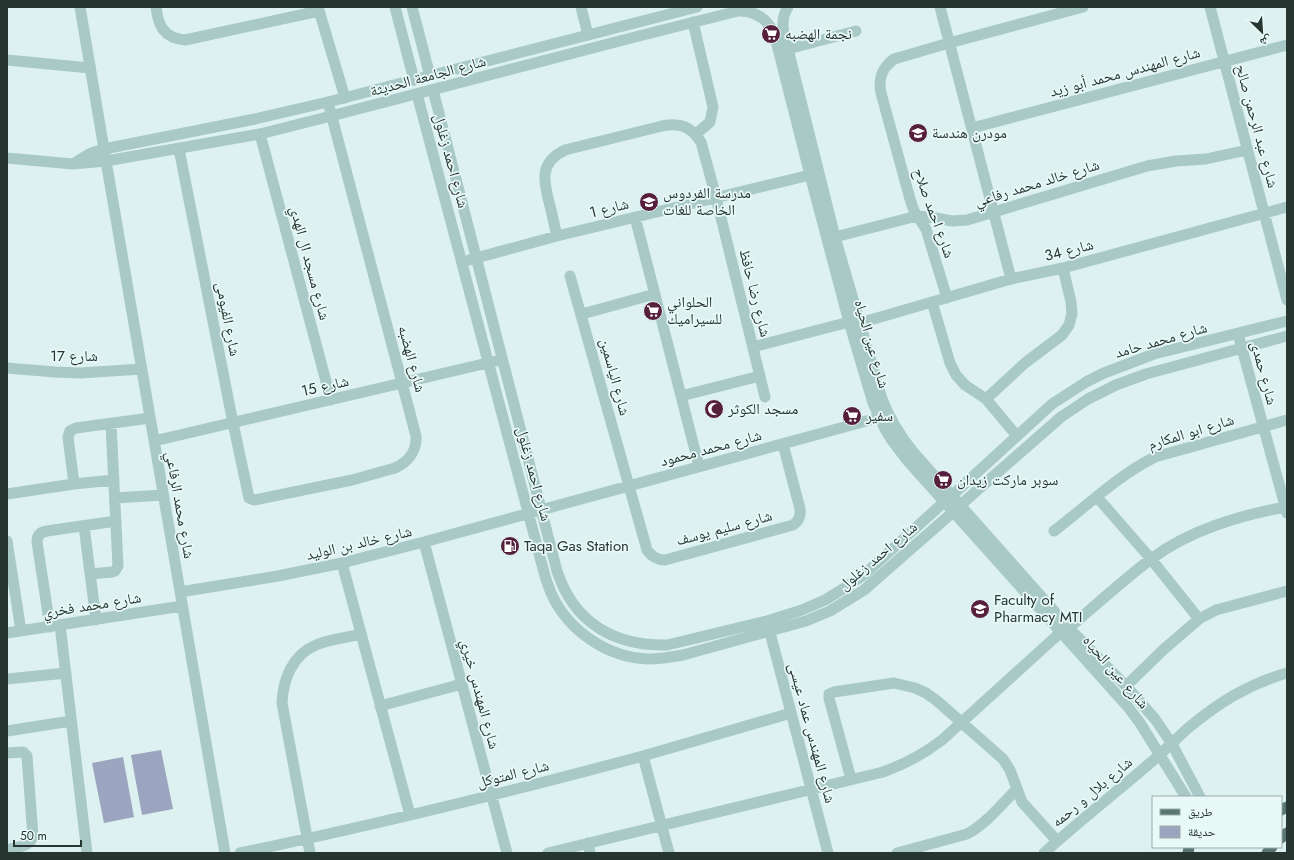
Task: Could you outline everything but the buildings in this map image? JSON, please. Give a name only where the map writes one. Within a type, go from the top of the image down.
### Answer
[{"type":"street","name":"شارع محمد الرفاعي","points":[[80,7],[224,853]]},
{"type":"street","points":[[156,7],[160,25],[164,31],[170,36],[185,40],[319,9],[345,98]]},
{"type":"street","points":[[395,7],[414,80]]},
{"type":"street","points":[[412,7],[430,76]]},
{"type":"street","points":[[581,7],[588,34]]},
{"type":"street","name":"شارع الجامعة الحديثة","points":[[72,164],[84,157],[104,149],[255,119],[345,98],[697,7]]},
{"type":"street","name":"شارع الجامعة الحديثة","points":[[7,158],[72,164],[106,161],[260,134],[754,7]]},
{"type":"street","name":"شارع عين الحياه","points":[[788,7],[783,23],[788,49],[835,237],[873,403],[884,416],[891,439],[898,450],[957,508],[1065,630],[1140,722],[1185,796]]},
{"type":"street","points":[[940,7],[1011,279]]},
{"type":"street","name":"شارع احمد صلاح","points":[[947,298],[926,229],[917,216],[910,200],[881,93],[880,77],[883,70],[888,63],[894,59],[1083,7]]},
{"type":"street","name":"شارع عبد الرحمن صالح","points":[[1210,7],[1287,300]]},
{"type":"street","name":"شارع عين الحياه","points":[[740,11],[746,11],[758,15],[768,22],[774,33],[810,175],[854,323]]},
{"type":"street","points":[[557,236],[544,185],[544,177],[548,164],[559,153],[565,150],[672,124],[685,127],[696,134],[710,122],[713,107],[693,22]]},
{"type":"street","points":[[632,23],[635,37]]},
{"type":"street","points":[[788,49],[856,31]]},
{"type":"street","name":"شارع المهندس محمد أبو زيد","points":[[972,128],[1287,45]]},
{"type":"street","points":[[7,60],[90,68]]},
{"type":"street","name":"شارع احمد زغلول","points":[[433,90],[562,586],[575,606],[592,623],[605,632],[635,643],[667,645],[767,621],[814,606],[857,580],[948,499]]},
{"type":"street","name":"شارع احمد زغلول","points":[[417,94],[551,593],[566,618],[583,634],[614,652],[648,659],[666,658],[683,655],[806,621],[842,604],[864,590],[957,508]]},
{"type":"street","name":"شارع الهضبه","points":[[248,494],[251,499],[254,500],[352,480],[395,468],[401,465],[411,455],[416,442],[416,436],[403,383],[328,102]]},
{"type":"street","name":"شارع مسجد ال الهدي","points":[[260,134],[331,400]]},
{"type":"street","name":"شارع رضا حافظ","points":[[696,134],[702,142],[765,397]]},
{"type":"street","name":"شارع الفيومى","points":[[179,149],[248,494]]},
{"type":"street","name":"شارع خالد محمد رفاعي","points":[[835,237],[917,216],[927,216],[952,222],[959,222],[1146,166],[1176,161],[1213,158],[1248,150]]},
{"type":"street","name":"شارع 1","points":[[462,262],[557,236],[810,175]]},
{"type":"street","name":"شارع 34","points":[[753,347],[854,323],[1011,279],[1063,268],[1287,206]]},
{"type":"street","points":[[635,217],[699,466]]},
{"type":"street","points":[[986,400],[1025,363],[1062,335],[1069,325],[1072,314],[1071,302],[1063,268]]},
{"type":"street","name":"شارع الياسمين","points":[[570,276],[582,314],[629,486]]},
{"type":"street","points":[[582,314],[655,294]]},
{"type":"street","points":[[932,302],[952,369],[960,381],[986,400],[1017,436]]},
{"type":"street","name":"شارع محمد حامد","points":[[948,499],[1052,404],[1086,382],[1104,373],[1154,354],[1287,321]]},
{"type":"street","name":"شارع حمدى","points":[[1238,334],[1286,510]]},
{"type":"street","name":"شارع محمد حامد","points":[[957,508],[1061,417],[1088,399],[1116,385],[1146,374],[1287,336]]},
{"type":"street","name":"شارع 15","points":[[154,441],[502,359]]},
{"type":"street","name":"شارع 17","points":[[7,368],[68,373],[142,369]]},
{"type":"street","points":[[681,396],[760,376]]},
{"type":"street","name":"شارع محمد محمود","points":[[541,510],[884,416]]},
{"type":"street","points":[[74,484],[68,437],[70,431],[76,428],[150,418]]},
{"type":"street","name":"شارع ابو المكارم","points":[[1054,531],[1124,475],[1154,457],[1287,420]]},
{"type":"street","points":[[90,574],[112,572],[118,566],[111,424]]},
{"type":"street","name":"شارع سليم يوسف","points":[[629,486],[647,550],[650,555],[660,560],[665,560],[688,554],[793,525],[797,522],[800,509],[783,444]]},
{"type":"street","points":[[7,494],[74,484],[114,480]]},
{"type":"street","points":[[115,498],[163,495]]},
{"type":"street","points":[[1097,497],[1151,559],[1199,619]]},
{"type":"street","name":"شارع خالد بن الوليد","points":[[180,592],[278,576],[342,563],[541,510]]},
{"type":"street","points":[[548,853],[589,848],[662,825],[811,788],[883,772],[914,759],[942,740],[1065,630],[1151,559],[1184,539],[1213,526],[1243,516],[1286,510]]},
{"type":"street","points":[[87,853],[66,673],[37,539],[43,531],[116,521]]},
{"type":"street","points":[[84,526],[96,620]]},
{"type":"street","points":[[7,541],[10,583],[21,631]]},
{"type":"street","name":"شارع المهندس خيري","points":[[424,542],[492,796],[505,852]]},
{"type":"street","points":[[541,559],[553,555]]},
{"type":"street","points":[[342,563],[410,815]]},
{"type":"street","points":[[857,580],[864,590]]},
{"type":"street","points":[[1126,686],[1163,650],[1199,619],[1216,610],[1287,591]]},
{"type":"street","name":"شارع محمد فخري","points":[[7,633],[182,606]]},
{"type":"street","name":"شارع المهندس عماد عيسى","points":[[767,621],[828,853]]},
{"type":"street","name":"شارع عين الحياه","points":[[1065,630],[1126,686],[1155,719],[1172,744],[1199,796]]},
{"type":"street","points":[[310,853],[282,704],[285,682],[294,663],[300,655],[309,648],[317,644],[361,634]]},
{"type":"street","points":[[7,679],[66,673]]},
{"type":"street","name":"شارع بلال و رحمه","points":[[1044,853],[1160,755],[1188,729],[1219,705],[1242,690],[1267,678],[1287,673]]},
{"type":"street","points":[[851,779],[829,694],[832,692],[894,683],[906,685],[926,693],[936,700],[1003,759],[1010,770],[1016,790],[1026,808],[1057,841]]},
{"type":"street","points":[[380,706],[462,684]]},
{"type":"street","name":"شارع المتوكل","points":[[240,853],[492,796],[644,756],[791,713]]},
{"type":"street","points":[[7,731],[71,721]]},
{"type":"street","points":[[7,753],[23,752],[27,756],[33,837],[30,843],[26,845],[7,850]]},
{"type":"street","points":[[644,756],[669,853]]},
{"type":"street","points":[[897,853],[967,834],[986,820],[1016,790]]},
{"type":"green space","points":[[161,750],[173,809],[142,815],[131,755]]},
{"type":"green space","points":[[123,757],[134,817],[104,823],[92,763]]},
{"type":"place","name":"نجمة الهضبه","points":[[771,34]]},
{"type":"place","name":"مودرن هندسة","points":[[918,133]]},
{"type":"place","name":"مدرسة الفردوس الخاصة للغات","points":[[649,202]]},
{"type":"place","name":"الحلواني للسيراميك","points":[[653,311]]},
{"type":"place","name":"مسجد الكوثر","points":[[714,409]]},
{"type":"place","name":"سفير","points":[[852,416]]},
{"type":"place","name":"سوبر ماركت زيدان","points":[[943,480]]},
{"type":"place","name":"Taqa Gas Station","points":[[510,546]]},
{"type":"place","name":"Faculty of Pharmacy MTI","points":[[980,609]]}]
